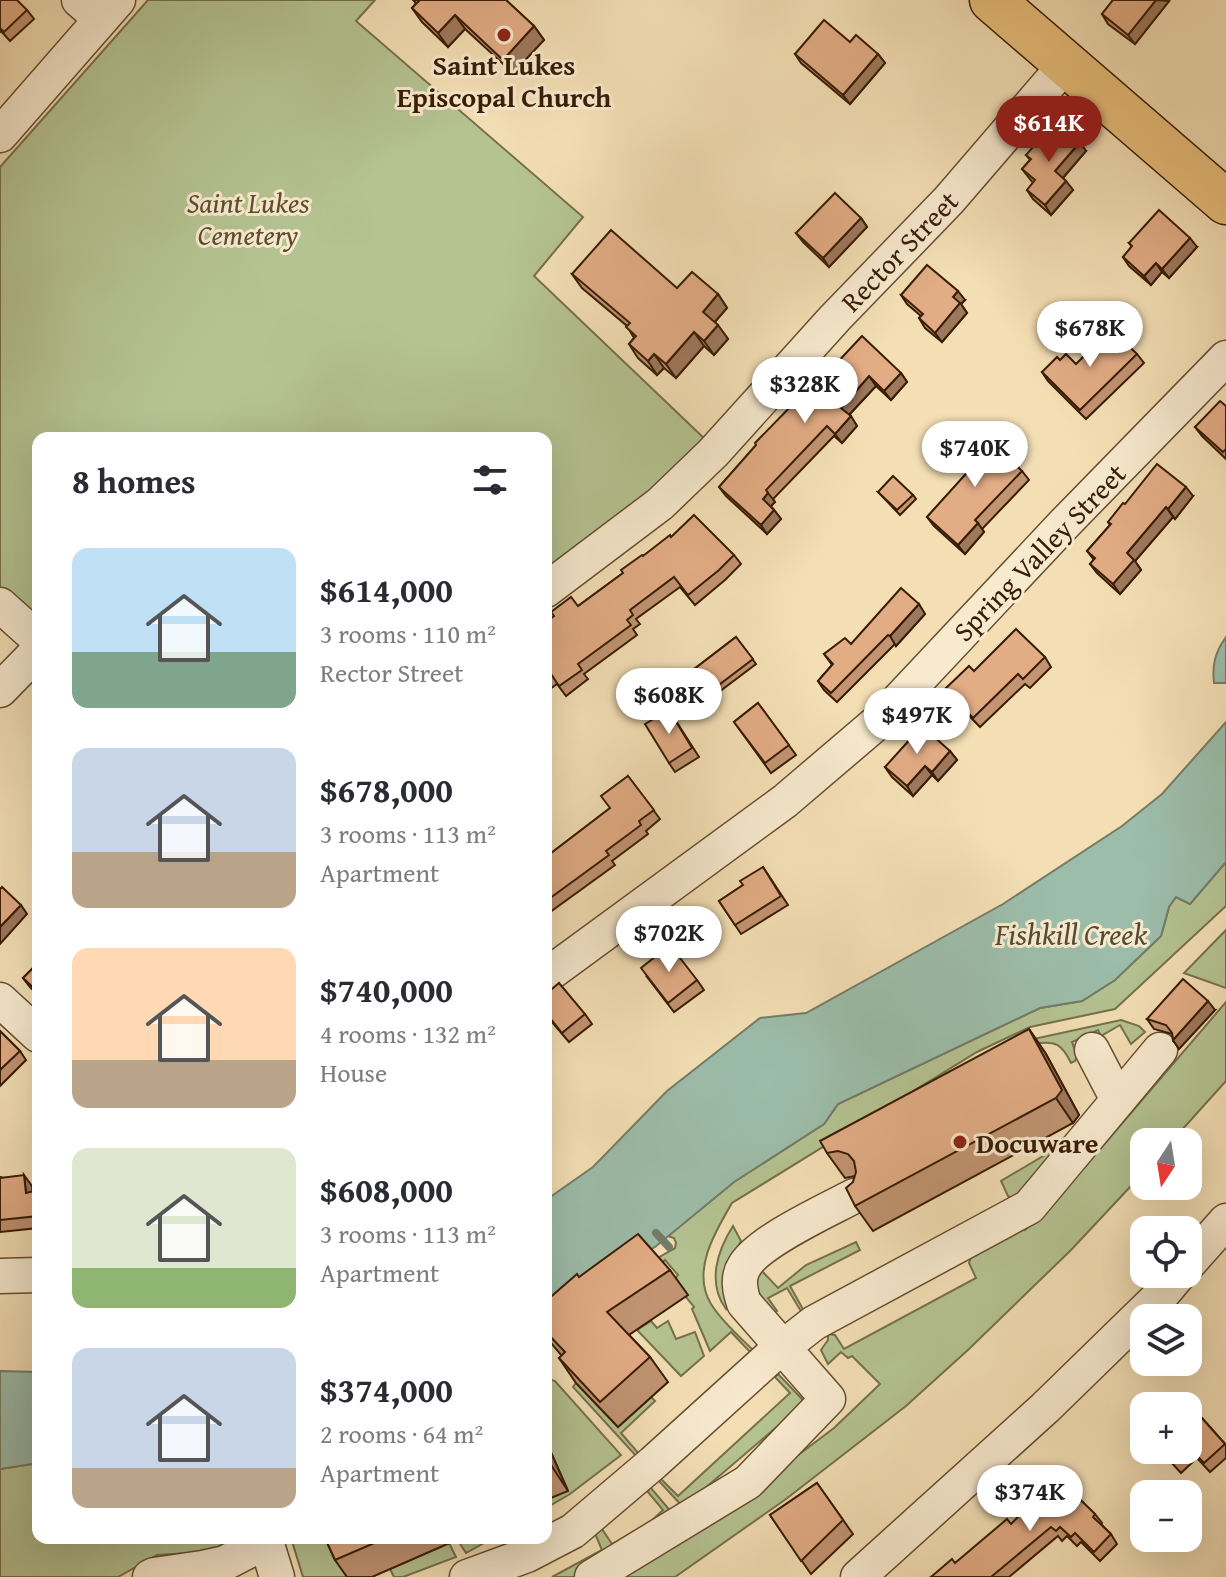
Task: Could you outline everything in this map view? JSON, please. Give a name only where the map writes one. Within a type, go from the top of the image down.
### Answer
[{"type":"main road","points":[[992,0],[1226,202]]},
{"type":"street","points":[[0,135],[99,6]]},
{"type":"street","name":"Rector Street","points":[[552,585],[660,504],[713,453],[835,318],[949,200],[1066,64]]},
{"type":"street","name":"Spring Valley Street","points":[[552,972],[785,801],[880,720],[1226,358]]},
{"type":"street","points":[[0,605],[32,634]]},
{"type":"street","points":[[0,690],[32,657]]},
{"type":"street","points":[[0,1000],[32,1029]]},
{"type":"street","points":[[1092,1050],[1118,1100]]},
{"type":"street","points":[[552,1542],[573,1531],[782,1347],[816,1322],[1029,1207],[1160,1050]]},
{"type":"street","points":[[592,1577],[748,1482],[828,1399],[744,1303],[740,1279],[750,1258],[783,1233],[854,1196]]},
{"type":"street","points":[[1202,1248],[1226,1221]]},
{"type":"street","points":[[0,1276],[32,1275]]},
{"type":"street","points":[[858,1577],[1045,1408],[1167,1288]]},
{"type":"street","points":[[150,1577],[225,1563],[259,1544]]},
{"type":"street","points":[[267,1544],[277,1577]]},
{"type":"street","points":[[467,1577],[548,1544]]},
{"type":"green space","name":"Saint Lukes Cemetery","points":[[148,0],[375,0],[356,21],[583,217],[534,276],[708,442],[552,575],[552,432],[32,432],[32,634],[0,605],[0,167]]},
{"type":"green space","points":[[1226,862],[1226,906],[1115,1009],[1030,1027],[977,1052],[732,1203],[708,1252],[703,1278],[705,1291],[715,1311],[754,1351],[750,1352],[731,1332],[710,1351],[692,1309],[694,1307],[674,1280],[678,1275],[665,1260],[660,1264],[656,1259],[675,1248],[674,1238],[668,1236],[734,1182],[824,1124],[838,1104],[1040,1008],[1082,1001],[1115,980],[1161,936],[1169,907],[1176,897],[1190,904]]},
{"type":"green space","points":[[1226,930],[1226,988],[1184,973]]},
{"type":"green space","points":[[1226,1002],[1226,1081],[1184,1128],[1130,1128],[1130,1187],[1071,1250],[969,1349],[906,1406],[786,1499],[675,1577],[612,1577],[761,1483],[834,1428],[880,1384],[852,1356],[848,1358],[841,1352],[828,1364],[821,1350],[828,1340],[828,1334],[835,1335],[844,1349],[976,1278],[969,1263],[971,1256],[1022,1227],[1025,1230],[1089,1162]]},
{"type":"green space","points":[[1121,1020],[1139,1026],[1145,1032],[1131,1044],[1120,1025],[1101,1036],[1098,1030],[1072,1042],[1077,1056],[1071,1063],[1057,1045],[1034,1044],[1029,1040]]},
{"type":"green space","points":[[1065,1143],[1023,1194],[1008,1196],[1001,1181]]},
{"type":"green space","points":[[733,1226],[741,1241],[725,1276],[729,1303],[726,1309],[717,1289],[716,1267],[722,1246]]},
{"type":"green space","points":[[856,1242],[860,1250],[790,1286],[804,1311],[802,1313],[787,1288],[768,1298],[777,1311],[775,1313],[756,1290],[756,1279],[762,1271],[778,1288],[806,1265]]},
{"type":"green space","points":[[651,1321],[657,1328],[668,1321],[676,1339],[695,1332],[704,1356],[681,1376],[637,1330]]},
{"type":"green space","points":[[778,1374],[803,1403],[683,1507],[658,1480],[661,1479],[678,1496],[790,1393],[775,1377]]},
{"type":"green space","points":[[552,1380],[621,1455],[552,1504]]},
{"type":"green space","points":[[576,1383],[618,1427],[651,1397],[655,1401],[621,1433],[640,1455],[637,1457],[573,1387]]},
{"type":"green space","points":[[32,1464],[32,1544],[226,1544],[206,1552],[157,1555],[118,1577],[0,1577],[0,1469]]},
{"type":"green space","points":[[650,1487],[673,1514],[578,1577],[552,1577],[602,1550],[594,1531],[600,1526],[612,1544],[648,1524],[663,1510],[648,1492]]},
{"type":"green space","points":[[293,1544],[346,1544],[349,1577],[303,1577]]},
{"type":"green space","points":[[447,1544],[456,1557],[403,1577],[394,1577],[390,1569]]},
{"type":"green space","points":[[460,1544],[482,1544],[466,1553]]},
{"type":"water","points":[[1226,637],[1226,683],[1214,683],[1215,659]]},
{"type":"water","name":"Fishkill Creek","points":[[1226,722],[1226,862],[1190,904],[1176,897],[1169,907],[1161,936],[1115,980],[1082,1001],[1040,1008],[838,1104],[824,1124],[734,1182],[655,1247],[552,1306],[552,1196],[593,1167],[667,1091],[760,1018],[806,1013],[1003,904],[1122,826],[1162,794]]},
{"type":"water","points":[[0,1371],[32,1372],[32,1464],[0,1469]]},
{"type":"building","points":[[0,0],[17,0],[27,10],[4,32],[0,28]]},
{"type":"building","name":"Saint Lukes Episcopal Church","points":[[418,0],[506,0],[534,26],[503,60],[455,15],[438,33],[412,8]]},
{"type":"building","points":[[1113,0],[1156,0],[1128,35],[1102,14]]},
{"type":"building","points":[[824,20],[850,42],[856,35],[878,54],[843,95],[795,54]]},
{"type":"building","points":[[1063,127],[1080,142],[1055,171],[1066,181],[1045,205],[1027,190],[1035,180],[1022,169],[1031,159],[1026,155],[1046,132],[1054,139]]},
{"type":"building","points":[[835,193],[861,218],[823,258],[796,233]]},
{"type":"building","points":[[1159,210],[1190,238],[1162,269],[1156,263],[1144,276],[1123,257],[1132,246],[1129,243]]},
{"type":"building","points":[[611,230],[677,288],[692,272],[718,294],[703,312],[718,325],[704,341],[694,332],[666,364],[654,354],[648,361],[629,344],[636,336],[626,327],[630,323],[572,274]]},
{"type":"building","points":[[927,265],[958,291],[953,297],[960,303],[935,333],[919,318],[923,314],[901,295]]},
{"type":"building","points":[[1111,329],[1137,354],[1080,410],[1042,372],[1057,357],[1060,360],[1066,354],[1076,364]]},
{"type":"building","points":[[862,336],[901,373],[884,391],[869,376],[841,408],[851,416],[835,434],[827,426],[766,490],[768,493],[763,499],[774,510],[761,525],[719,487],[755,443],[795,402],[791,399],[812,376],[819,382]]},
{"type":"building","points":[[1220,401],[1226,406],[1226,449],[1223,452],[1195,427]]},
{"type":"building","points":[[982,432],[1022,471],[975,520],[978,523],[958,545],[927,517],[973,466],[961,454]]},
{"type":"building","points":[[1157,464],[1186,487],[1127,553],[1134,560],[1113,584],[1090,564],[1095,558],[1087,551]]},
{"type":"building","points":[[893,476],[913,495],[897,510],[878,492]]},
{"type":"building","points":[[694,515],[734,555],[688,595],[674,577],[630,610],[633,615],[627,620],[631,625],[578,664],[582,670],[559,686],[552,676],[552,611],[571,597],[578,606],[623,573],[621,570],[671,537]]},
{"type":"building","points":[[901,588],[919,604],[831,693],[818,681],[833,664],[824,654],[845,638],[851,644]]},
{"type":"building","points":[[1016,629],[1045,657],[1023,679],[1018,674],[973,718],[945,689],[969,666],[974,671]]},
{"type":"building","points":[[736,637],[753,659],[691,706],[676,683]]},
{"type":"building","points":[[758,703],[789,745],[765,763],[734,722]]},
{"type":"building","points":[[669,710],[692,748],[669,763],[645,724]]},
{"type":"building","points":[[922,726],[950,751],[932,772],[925,766],[907,786],[885,767]]},
{"type":"building","points":[[628,776],[654,810],[639,821],[641,825],[606,851],[609,855],[552,897],[552,852],[610,808],[601,796]]},
{"type":"building","points":[[763,867],[781,896],[735,925],[719,901],[743,885],[740,881]]},
{"type":"building","points":[[2,887],[21,905],[0,927],[0,889]]},
{"type":"building","points":[[670,945],[697,980],[668,1003],[641,968]]},
{"type":"building","points":[[32,969],[32,986],[23,978]]},
{"type":"building","points":[[1183,979],[1208,1001],[1173,1040],[1166,1025],[1147,1019]]},
{"type":"building","points":[[559,983],[585,1014],[562,1033],[552,1020],[552,989]]},
{"type":"building","points":[[1029,1029],[1062,1090],[1056,1098],[855,1206],[846,1188],[853,1182],[856,1172],[854,1161],[848,1154],[838,1151],[827,1153],[820,1141]]},
{"type":"building","points":[[0,1031],[20,1051],[0,1070]]},
{"type":"building","points":[[24,1175],[26,1193],[32,1192],[32,1217],[0,1220],[0,1178]]},
{"type":"building","points":[[638,1234],[670,1270],[607,1312],[650,1357],[600,1402],[559,1358],[565,1352],[552,1338],[552,1296],[577,1274],[579,1277]]},
{"type":"building","points":[[1202,1418],[1225,1444],[1204,1463],[1202,1461]]},
{"type":"building","points":[[1057,1477],[1111,1534],[1094,1552],[1075,1533],[1071,1537],[1060,1527],[1056,1531],[1051,1527],[991,1577],[931,1577],[952,1559],[955,1563],[1007,1519],[1011,1524]]},
{"type":"building","points":[[817,1483],[843,1520],[801,1561],[770,1515]]},
{"type":"building","points":[[328,1544],[372,1544],[335,1560]]},
{"type":"waterway","points":[[656,1233],[669,1247]]},
{"type":"place","name":"Saint Lukes Episcopal Church","points":[[504,35]]},
{"type":"place","name":"Docuware","points":[[960,1142]]}]
